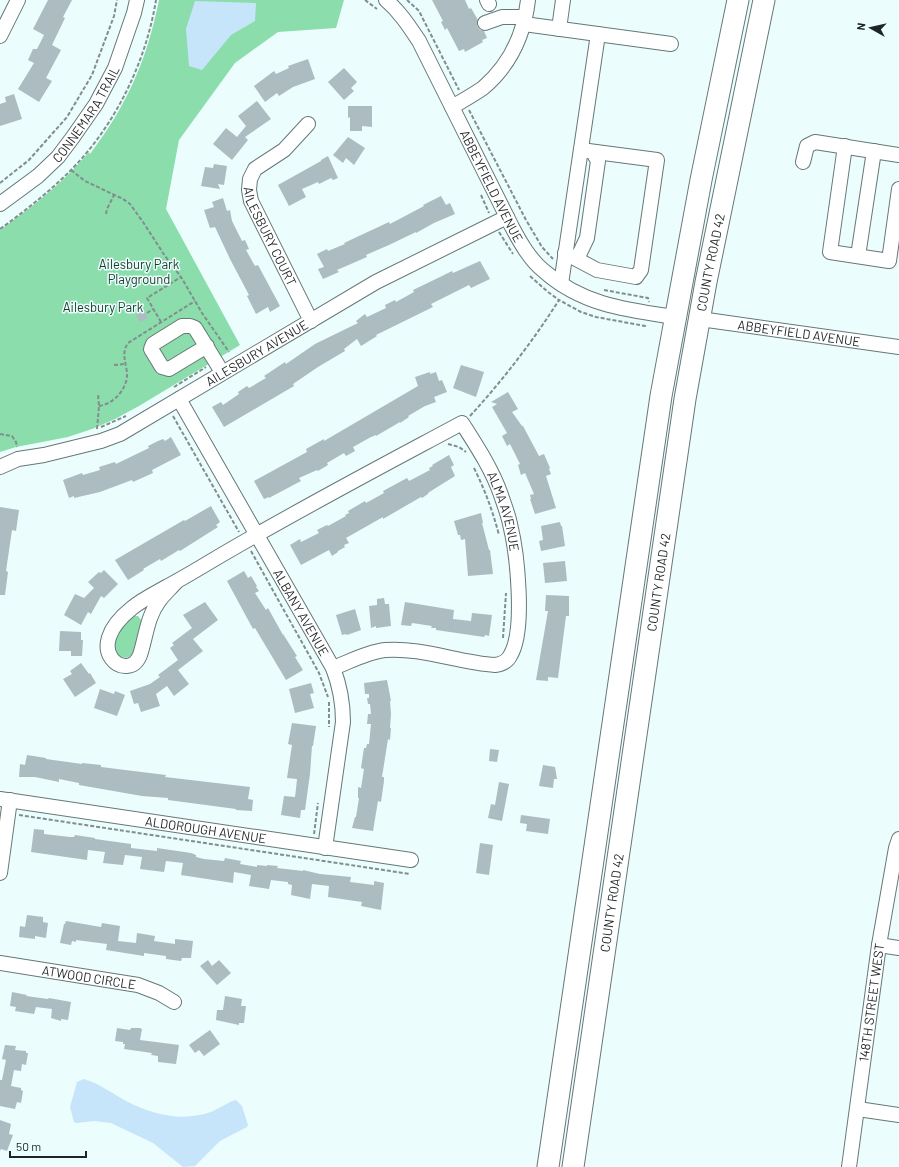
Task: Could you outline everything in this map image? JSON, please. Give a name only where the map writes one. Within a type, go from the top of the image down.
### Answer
[{"type":"highway","name":"COUNTY ROAD 42","points":[[548,1167],[654,442],[675,317],[701,180],[738,0]]},
{"type":"highway","name":"COUNTY ROAD 42","points":[[573,1167],[685,399],[764,0]]},
{"type":"highway","points":[[662,556],[660,476],[685,324],[683,320],[675,317]]},
{"type":"highway","points":[[600,811],[625,815]]},
{"type":"street","points":[[0,36],[18,0]]},
{"type":"street","name":"CONNEMARA TRAIL","points":[[0,204],[38,176],[58,157],[96,104],[115,68],[137,0]]},
{"type":"street","name":"ABBEYFIELD AVENUE","points":[[386,0],[408,23],[519,241],[543,271],[576,294],[596,301],[619,308],[675,317]]},
{"type":"street","points":[[452,108],[482,88],[497,74],[509,59],[519,39],[525,20],[528,0]]},
{"type":"street","points":[[559,29],[563,0]]},
{"type":"street","points":[[485,23],[502,17],[525,20],[559,29],[671,44]]},
{"type":"street","points":[[561,284],[571,256],[581,150],[598,34]]},
{"type":"street","name":"AILESBURY COURT","points":[[308,124],[284,150],[256,169],[250,179],[249,190],[251,201],[310,321]]},
{"type":"street","points":[[803,162],[807,146],[815,142],[899,155]]},
{"type":"street","points":[[845,146],[830,252],[889,260],[899,189]]},
{"type":"street","points":[[571,256],[596,270],[636,277],[641,270],[657,160],[595,154],[581,150]]},
{"type":"street","points":[[858,256],[874,151]]},
{"type":"street","points":[[571,256],[587,238],[598,161],[595,154]]},
{"type":"street","name":"AILESBURY AVENUE","points":[[0,467],[18,460],[101,441],[120,434],[173,402],[219,366],[310,321],[376,282],[507,217]]},
{"type":"street","name":"ABBEYFIELD AVENUE","points":[[700,319],[899,347]]},
{"type":"street","points":[[207,346],[219,366]]},
{"type":"street","name":"ALBANY AVENUE","points":[[173,402],[251,538],[333,668],[341,695],[343,722],[316,851]]},
{"type":"street","name":"ALMA AVENUE","points":[[251,538],[462,423],[478,447],[500,493],[510,523],[516,556],[519,590],[518,622],[515,643],[511,655],[502,664],[495,665],[408,650],[384,650],[363,656],[333,668]]},
{"type":"street","points":[[177,581],[155,607],[150,618],[138,659],[133,664],[127,666],[113,661],[109,656],[107,645],[108,638],[118,620],[137,603],[251,538]]},
{"type":"street","points":[[0,873],[6,804]]},
{"type":"street","name":"ALDOROUGH AVENUE","points":[[6,804],[316,851],[410,867]]},
{"type":"street","name":"148TH STREET WEST","points":[[849,1167],[879,945],[899,839]]},
{"type":"street","points":[[879,945],[899,948]]},
{"type":"street","name":"ATWOOD CIRCLE","points":[[0,963],[138,985],[159,993],[174,1002]]},
{"type":"street","points":[[858,1109],[899,1115]]},
{"type":"path","points":[[0,183],[29,160],[67,118],[92,76],[114,16],[117,0]]},
{"type":"path","points":[[71,170],[85,181],[126,201],[135,210],[181,277],[229,352]]},
{"type":"path","points":[[106,214],[114,195]]},
{"type":"path","points":[[161,322],[147,298],[181,277]]},
{"type":"path","points":[[99,406],[102,406],[116,398],[122,390],[127,378],[124,351],[128,343],[195,301]]},
{"type":"path","points":[[147,313],[153,309]]},
{"type":"path","points":[[114,365],[125,364]]},
{"type":"path","points":[[219,366],[161,395],[173,402],[251,538],[319,672],[328,699],[330,715],[329,728]]},
{"type":"path","points":[[97,429],[99,406],[98,394]]},
{"type":"path","points":[[92,431],[130,414]]},
{"type":"path","points":[[0,434],[12,436],[19,447],[11,448]]},
{"type":"path","points":[[443,444],[453,444],[465,451],[469,457]]},
{"type":"path","points":[[474,467],[491,506],[499,536]]},
{"type":"path","points":[[503,639],[506,588]]},
{"type":"path","points":[[316,851],[319,801]]},
{"type":"path","points":[[6,804],[316,851],[410,867]]},
{"type":"green space","name":"Ailesbury Park","points":[[159,0],[344,0],[336,28],[278,32],[235,63],[179,140],[166,209],[240,345],[115,419],[68,437],[16,447],[0,452],[0,230],[36,203],[58,184],[89,152],[90,154],[103,136],[125,100],[142,62]]},
{"type":"green space","points":[[132,616],[138,616],[142,621],[133,654],[124,658],[116,654],[114,643],[120,630]]},
{"type":"water","points":[[195,1],[256,3],[255,21],[231,35],[202,70],[189,66],[186,29]]},
{"type":"water","points":[[84,1079],[101,1086],[135,1106],[168,1116],[185,1117],[211,1112],[236,1100],[242,1106],[248,1125],[247,1127],[220,1141],[195,1166],[183,1167],[153,1143],[111,1123],[94,1121],[74,1122],[70,1107],[77,1082]]},
{"type":"building","points":[[48,0],[72,0],[63,17],[65,18],[52,45],[61,50],[46,78],[52,81],[39,102],[18,89],[34,63],[28,60],[33,49],[37,49],[44,35],[33,29]]},
{"type":"building","points":[[432,0],[465,0],[469,9],[471,8],[478,20],[477,26],[480,30],[484,31],[487,38],[482,40],[483,42],[465,52],[464,49],[459,51],[447,28],[445,30],[441,22],[443,21]]},
{"type":"building","points":[[308,59],[315,79],[293,87],[279,96],[277,93],[265,102],[254,86],[274,71],[276,74],[289,68],[288,66]]},
{"type":"building","points":[[344,68],[357,82],[351,88],[354,91],[344,100],[328,82]]},
{"type":"building","points":[[14,94],[22,119],[0,126],[0,104],[6,102],[5,97]]},
{"type":"building","points":[[257,101],[271,119],[245,137],[248,140],[232,160],[213,144],[226,128],[237,137],[246,126],[238,116]]},
{"type":"building","points":[[348,106],[372,106],[372,127],[362,126],[362,131],[350,131]]},
{"type":"building","points":[[348,137],[365,148],[354,165],[346,158],[343,163],[333,155]]},
{"type":"building","points":[[328,156],[338,178],[333,180],[331,178],[319,184],[318,182],[302,189],[306,197],[289,206],[278,185]]},
{"type":"building","points":[[214,164],[227,166],[224,185],[218,184],[220,189],[201,186],[205,167],[213,168]]},
{"type":"building","points":[[441,196],[446,205],[450,203],[455,214],[366,255],[367,257],[337,270],[339,272],[323,279],[318,269],[324,267],[317,254],[327,249],[328,251],[345,244],[344,243],[389,222],[390,224]]},
{"type":"building","points":[[223,198],[227,211],[230,210],[232,221],[242,241],[245,240],[249,249],[246,250],[255,266],[258,265],[280,306],[270,312],[268,307],[256,314],[247,296],[249,295],[215,227],[210,228],[204,210],[214,207],[212,202]]},
{"type":"building","points":[[480,261],[490,279],[471,288],[469,285],[431,304],[433,307],[376,335],[377,336],[361,346],[357,339],[344,349],[345,351],[293,384],[294,386],[224,427],[212,407],[221,402],[223,405],[239,394],[238,392],[247,386],[249,388],[266,378],[264,376],[285,362],[286,364],[315,344],[358,323],[356,321],[365,314],[367,317],[386,308],[385,305],[395,300],[396,302],[414,292],[413,290],[452,271],[453,273]]},
{"type":"building","points":[[144,310],[148,318],[140,322],[136,315]]},
{"type":"building","points":[[461,365],[484,372],[476,397],[453,388]]},
{"type":"building","points":[[430,372],[430,374],[436,372],[439,381],[442,380],[447,392],[434,397],[436,402],[425,406],[408,416],[409,417],[400,423],[353,447],[355,451],[346,456],[344,453],[327,463],[328,465],[318,471],[317,470],[299,478],[301,481],[269,498],[264,499],[254,481],[307,452],[306,449],[324,439],[324,441],[418,386],[415,377]]},
{"type":"building","points":[[508,392],[518,409],[512,412],[523,426],[539,456],[544,454],[550,468],[551,474],[546,476],[556,508],[535,514],[530,499],[530,495],[534,494],[525,473],[521,475],[518,465],[520,464],[510,444],[507,446],[502,436],[507,433],[492,407],[497,404],[491,402]]},
{"type":"building","points":[[171,437],[181,455],[152,470],[153,473],[133,482],[132,480],[100,492],[69,498],[63,480],[82,473],[83,475],[100,470],[99,467],[115,462],[116,464],[149,448],[148,446],[158,441],[163,439],[165,441]]},
{"type":"building","points":[[449,455],[454,465],[451,467],[455,476],[422,498],[421,497],[383,519],[383,517],[346,538],[349,543],[344,545],[345,547],[332,556],[329,550],[301,565],[290,545],[300,539],[301,542],[319,533],[317,530],[346,516],[345,515],[349,513],[348,511],[365,501],[366,503],[384,493],[383,491],[407,478],[409,481],[430,470],[429,468],[433,466],[432,465]]},
{"type":"building","points":[[211,506],[220,522],[216,525],[218,527],[180,551],[179,550],[161,561],[160,559],[143,569],[144,570],[128,580],[115,560]]},
{"type":"building","points":[[0,507],[19,510],[16,531],[12,530],[6,571],[8,572],[5,595],[0,595]]},
{"type":"building","points":[[481,513],[482,523],[490,550],[493,574],[468,576],[465,539],[461,540],[454,521]]},
{"type":"building","points":[[560,522],[565,546],[541,551],[539,541],[543,540],[541,526]]},
{"type":"building","points":[[565,561],[567,581],[545,583],[543,563]]},
{"type":"building","points":[[104,570],[118,584],[104,598],[101,596],[91,614],[88,612],[81,625],[64,615],[75,594],[84,598],[94,588],[88,582],[99,572],[101,573]]},
{"type":"building","points":[[244,571],[248,578],[251,576],[257,586],[256,587],[259,591],[255,593],[266,610],[268,608],[297,656],[295,657],[303,670],[286,680],[255,628],[253,629],[227,581]]},
{"type":"building","points":[[546,595],[569,596],[569,616],[566,616],[558,678],[548,677],[548,681],[536,680],[548,611],[545,611]]},
{"type":"building","points":[[384,598],[385,604],[389,604],[391,626],[376,628],[376,626],[371,628],[369,606],[377,605],[377,599]]},
{"type":"building","points":[[205,602],[218,620],[193,639],[203,651],[178,670],[189,684],[174,696],[167,686],[156,694],[160,706],[141,712],[138,703],[134,704],[130,691],[150,684],[160,677],[158,675],[178,660],[170,648],[174,645],[172,643],[192,628],[183,615]]},
{"type":"building","points":[[405,602],[454,610],[453,619],[471,621],[472,613],[492,615],[489,636],[485,635],[484,637],[436,630],[436,628],[431,628],[432,626],[412,623],[411,626],[401,625]]},
{"type":"building","points":[[355,609],[361,630],[347,635],[342,635],[336,615]]},
{"type":"building","points":[[60,631],[81,632],[81,640],[83,640],[82,656],[71,656],[71,651],[59,651]]},
{"type":"building","points":[[81,663],[96,683],[75,697],[63,679],[72,674],[70,671]]},
{"type":"building","points":[[387,680],[391,701],[391,728],[382,777],[384,777],[384,781],[381,802],[378,801],[373,831],[352,828],[356,817],[359,798],[358,787],[361,788],[364,769],[361,768],[364,748],[366,748],[367,744],[369,744],[371,724],[367,724],[368,714],[371,714],[370,704],[368,704],[367,698],[369,698],[369,694],[365,694],[364,683]]},
{"type":"building","points":[[311,683],[314,693],[310,694],[314,708],[295,713],[289,689]]},
{"type":"building","points":[[100,689],[114,694],[115,691],[125,695],[117,716],[94,708]]},
{"type":"building","points":[[292,723],[316,726],[312,746],[305,810],[301,810],[300,818],[281,815],[284,796],[295,797],[296,789],[297,779],[287,778],[292,745],[288,744]]},
{"type":"building","points":[[490,749],[499,750],[497,762],[489,761]]},
{"type":"building","points":[[27,755],[82,764],[101,765],[101,767],[166,775],[165,777],[250,787],[248,799],[253,800],[252,811],[168,800],[168,798],[142,796],[79,785],[79,783],[59,779],[59,782],[35,777],[19,777],[20,764],[25,765]]},
{"type":"building","points":[[543,765],[555,767],[557,779],[554,779],[553,788],[539,786]]},
{"type":"building","points":[[499,782],[509,784],[502,821],[488,818],[491,804],[495,805]]},
{"type":"building","points":[[521,815],[550,819],[548,834],[526,831],[527,824],[520,823]]},
{"type":"building","points":[[34,829],[44,830],[44,834],[70,837],[74,837],[75,835],[131,844],[131,848],[157,851],[157,848],[191,853],[196,855],[196,857],[204,859],[224,861],[225,858],[241,861],[240,864],[257,867],[257,865],[278,866],[277,868],[351,877],[350,882],[374,885],[374,881],[384,883],[381,910],[361,906],[362,902],[328,897],[329,886],[312,884],[310,899],[291,895],[292,885],[288,884],[288,882],[271,880],[269,889],[249,886],[251,875],[234,872],[233,883],[181,875],[183,863],[166,861],[164,872],[140,869],[142,857],[125,855],[123,865],[103,863],[105,852],[88,850],[87,860],[31,852]]},
{"type":"building","points":[[480,843],[493,845],[489,875],[476,873]]},
{"type":"building","points":[[27,915],[43,917],[43,922],[48,923],[46,938],[35,936],[35,939],[19,937],[20,926],[25,927]]},
{"type":"building","points":[[66,921],[101,927],[102,923],[120,926],[118,941],[136,943],[137,933],[155,936],[154,941],[175,944],[175,939],[193,941],[191,958],[182,958],[181,961],[166,959],[166,956],[144,953],[144,956],[106,950],[107,944],[76,940],[76,942],[72,941],[71,945],[60,943]]},
{"type":"building","points":[[208,960],[212,966],[219,960],[231,973],[217,985],[200,966]]},
{"type":"building","points":[[12,992],[27,995],[26,996],[71,1002],[68,1020],[61,1019],[61,1021],[51,1018],[52,1009],[36,1007],[34,1014],[15,1011],[16,1007],[10,1006]]},
{"type":"building","points":[[225,996],[242,999],[241,1006],[246,1006],[244,1023],[239,1023],[239,1025],[216,1020],[217,1010],[223,1010]]},
{"type":"building","points":[[117,1028],[130,1030],[131,1028],[140,1028],[142,1029],[140,1040],[179,1045],[176,1064],[158,1062],[158,1056],[151,1055],[152,1053],[124,1049],[125,1044],[123,1044],[123,1042],[115,1041]]},
{"type":"building","points":[[210,1030],[220,1044],[204,1056],[199,1050],[195,1053],[189,1045]]},
{"type":"building","points":[[5,1045],[16,1046],[15,1050],[26,1051],[26,1053],[28,1053],[26,1065],[22,1064],[21,1071],[14,1070],[11,1086],[21,1088],[23,1091],[21,1103],[17,1102],[15,1109],[0,1106],[0,1080],[2,1080],[6,1060],[2,1059]]},
{"type":"building","points":[[0,1120],[11,1124],[9,1134],[13,1135],[7,1151],[1,1149],[0,1151]]},
{"type":"park label","name":"Ailesbury Park Playground","points":[[139,272]]}]
